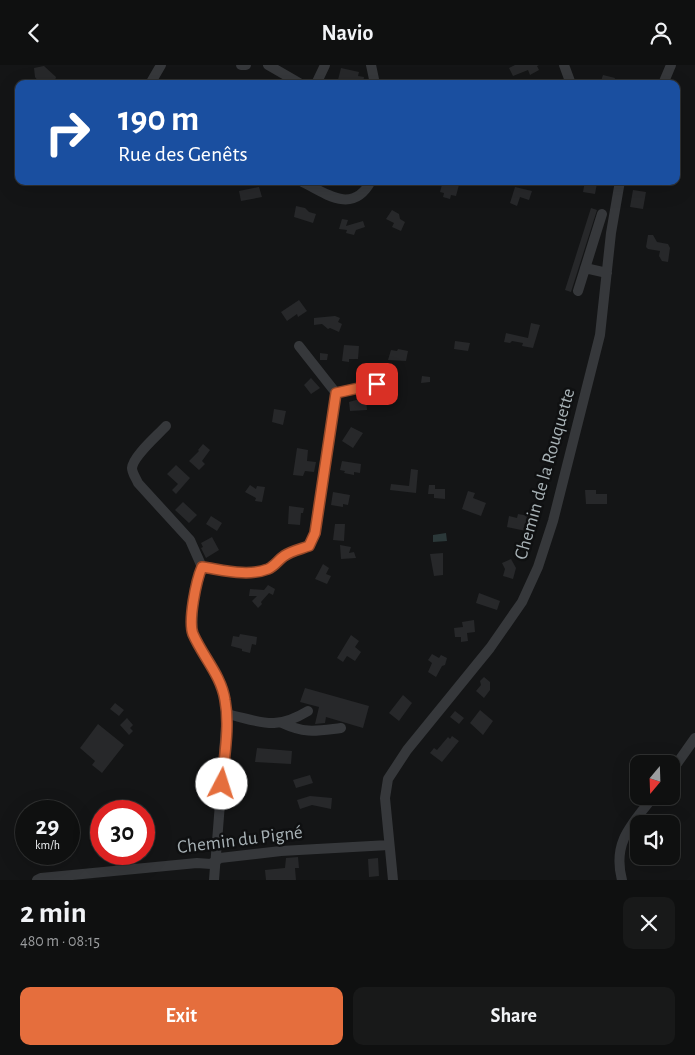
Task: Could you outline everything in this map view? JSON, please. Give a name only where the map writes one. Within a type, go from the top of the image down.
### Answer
[{"type":"street","points":[[152,80],[161,65]]},
{"type":"street","points":[[241,65],[246,65]]},
{"type":"street","points":[[268,65],[294,80]]},
{"type":"street","points":[[318,80],[325,65]]},
{"type":"street","points":[[372,65],[374,80]]},
{"type":"street","points":[[564,65],[570,80]]},
{"type":"street","points":[[665,80],[671,65]]},
{"type":"street","points":[[310,185],[337,199],[345,200],[358,197],[369,185]]},
{"type":"street","name":"Chemin de la Rouquette","points":[[393,880],[385,791],[391,771],[490,648],[522,602],[538,567],[553,521],[600,335],[611,233],[619,185]]},
{"type":"street","points":[[578,291],[602,213]]},
{"type":"street","points":[[585,268],[607,273]]},
{"type":"street","points":[[200,571],[235,572],[269,569],[291,552],[309,546],[315,533],[336,393],[299,346]]},
{"type":"street","points":[[336,393],[377,384]]},
{"type":"street","points":[[166,426],[137,457],[132,467],[138,483],[190,540],[200,571],[193,599],[192,633],[222,686],[227,714],[214,880]]},
{"type":"street","points":[[227,714],[274,724],[296,718],[308,711]]},
{"type":"street","points":[[282,723],[309,731],[341,728]]},
{"type":"street","points":[[680,759],[695,738]]},
{"type":"street","points":[[622,880],[618,861],[622,839],[647,805]]},
{"type":"street","name":"Chemin du Pigné","points":[[37,880],[41,878],[197,863],[211,864],[220,858],[281,851],[389,845]]},
{"type":"shaded area","points":[[446,533],[447,541],[433,542],[433,535]]},
{"type":"building","points":[[515,65],[539,65],[537,66],[539,70],[530,75],[528,70],[513,76],[509,68]]},
{"type":"building","points":[[44,66],[56,77],[55,80],[37,80],[34,68]]},
{"type":"building","points":[[341,68],[359,72],[358,76],[364,77],[364,80],[338,80]]},
{"type":"building","points":[[603,75],[615,78],[615,80],[601,80]]},
{"type":"building","points":[[442,185],[459,185],[456,196],[451,195],[450,199],[443,197],[444,193],[440,192]]},
{"type":"building","points":[[584,185],[597,185],[595,194],[583,192]]},
{"type":"building","points":[[259,187],[262,197],[241,201],[239,191]]},
{"type":"building","points":[[515,187],[532,191],[529,200],[520,197],[517,206],[510,203]]},
{"type":"building","points":[[633,190],[646,192],[643,209],[630,207]]},
{"type":"building","points":[[296,206],[316,214],[313,223],[294,217]]},
{"type":"building","points":[[591,208],[597,210],[571,292],[565,290]]},
{"type":"building","points":[[392,210],[399,214],[400,219],[405,222],[401,231],[392,227],[394,223],[386,219]]},
{"type":"building","points":[[342,219],[348,220],[346,226],[363,221],[365,227],[356,230],[354,235],[346,233],[347,230],[339,229]]},
{"type":"building","points":[[648,235],[653,235],[657,242],[668,244],[670,248],[668,262],[662,261],[659,256],[660,251],[646,247]]},
{"type":"building","points":[[299,300],[307,311],[298,317],[297,314],[287,321],[281,312]]},
{"type":"building","points":[[335,316],[340,318],[338,322],[342,324],[339,332],[328,329],[322,324],[314,325],[314,318]]},
{"type":"building","points":[[531,323],[540,325],[533,348],[522,346],[523,343],[504,342],[506,333],[528,338]]},
{"type":"building","points":[[455,341],[470,343],[468,351],[454,349]]},
{"type":"building","points":[[344,345],[359,346],[358,359],[349,359],[349,362],[342,361]]},
{"type":"building","points":[[398,349],[408,351],[406,361],[388,360],[391,350],[397,351]]},
{"type":"building","points":[[320,353],[328,354],[327,360],[320,360]]},
{"type":"building","points":[[422,376],[430,377],[430,382],[421,383]]},
{"type":"building","points":[[311,378],[320,388],[311,394],[304,385]]},
{"type":"building","points":[[366,400],[367,410],[350,411],[349,402]]},
{"type":"building","points":[[274,409],[286,411],[283,425],[272,422]]},
{"type":"building","points":[[351,427],[363,433],[353,448],[342,441]]},
{"type":"building","points":[[203,444],[210,450],[202,461],[205,464],[199,470],[189,461]]},
{"type":"building","points":[[297,448],[308,450],[307,461],[316,462],[314,472],[305,471],[303,476],[293,475]]},
{"type":"building","points":[[342,461],[361,464],[360,473],[354,472],[354,475],[344,473],[345,471],[340,470]]},
{"type":"building","points":[[176,465],[190,478],[176,494],[172,490],[178,484],[167,474]]},
{"type":"building","points":[[411,469],[418,470],[416,493],[390,490],[391,484],[409,486]]},
{"type":"building","points":[[250,485],[256,489],[257,486],[265,487],[262,502],[255,501],[256,498],[245,492]]},
{"type":"building","points":[[429,485],[435,485],[435,489],[445,489],[445,499],[434,498],[434,494],[428,494]]},
{"type":"building","points":[[585,490],[596,490],[596,494],[607,494],[607,504],[586,504]]},
{"type":"building","points":[[468,491],[475,493],[473,498],[486,503],[481,516],[462,509]]},
{"type":"building","points":[[333,492],[350,495],[348,505],[343,504],[343,507],[331,505]]},
{"type":"building","points":[[183,502],[197,515],[189,523],[175,510]]},
{"type":"building","points":[[289,506],[304,508],[303,513],[301,513],[300,525],[288,524]]},
{"type":"building","points":[[518,514],[529,516],[526,531],[507,527],[509,516],[517,518]]},
{"type":"building","points":[[211,516],[222,523],[217,531],[206,524]]},
{"type":"building","points":[[335,524],[345,524],[344,541],[333,540]]},
{"type":"building","points":[[212,537],[219,550],[206,558],[201,548],[203,547],[201,543]]},
{"type":"building","points":[[340,545],[351,547],[349,553],[354,552],[356,558],[341,559]]},
{"type":"building","points":[[443,553],[443,575],[434,576],[430,554]]},
{"type":"building","points":[[511,559],[516,568],[513,579],[503,576],[505,569],[502,563]]},
{"type":"building","points":[[323,564],[329,568],[326,574],[331,576],[327,584],[315,579]]},
{"type":"building","points":[[268,585],[275,589],[273,595],[269,593],[258,608],[252,601],[257,596],[249,596],[250,589],[264,590]]},
{"type":"building","points":[[479,593],[500,601],[497,610],[476,603]]},
{"type":"building","points":[[474,620],[475,632],[467,633],[468,641],[461,642],[461,637],[455,637],[454,628],[463,627],[462,622]]},
{"type":"building","points":[[240,634],[257,637],[256,645],[252,644],[250,653],[231,646],[233,636],[239,637]]},
{"type":"building","points":[[351,635],[359,641],[355,647],[361,652],[355,661],[347,656],[343,662],[337,658]]},
{"type":"building","points":[[432,654],[439,658],[441,655],[447,658],[445,665],[442,666],[436,677],[428,672],[432,663],[428,660]]},
{"type":"building","points":[[484,677],[490,682],[490,690],[484,698],[476,691]]},
{"type":"building","points":[[305,688],[369,706],[363,728],[326,717],[325,723],[315,724],[319,707],[300,702]]},
{"type":"building","points":[[403,695],[412,703],[399,721],[389,713]]},
{"type":"building","points":[[115,703],[124,710],[119,716],[110,709]]},
{"type":"building","points":[[480,710],[493,721],[483,735],[470,723]]},
{"type":"building","points":[[455,711],[464,718],[459,724],[450,717]]},
{"type":"building","points":[[127,718],[133,725],[130,728],[133,731],[129,735],[120,725]]},
{"type":"building","points":[[98,724],[124,745],[102,773],[92,765],[95,761],[80,748]]},
{"type":"building","points":[[452,736],[459,741],[442,762],[430,753],[434,748],[437,750],[448,737],[450,739]]},
{"type":"building","points":[[257,748],[292,751],[291,764],[255,762]]},
{"type":"building","points":[[310,775],[313,783],[296,788],[293,780]]},
{"type":"building","points":[[310,796],[332,798],[331,809],[312,805],[300,809],[297,800]]},
{"type":"building","points":[[298,857],[299,868],[295,868],[296,880],[266,880],[265,870],[285,868],[286,858]]},
{"type":"building","points":[[378,858],[379,876],[369,877],[368,859]]},
{"type":"route","points":[[222,784],[227,714],[225,699],[216,673],[192,633],[193,599],[199,574],[202,567],[245,572],[269,569],[291,552],[309,546],[315,533],[336,393],[377,384]]}]
